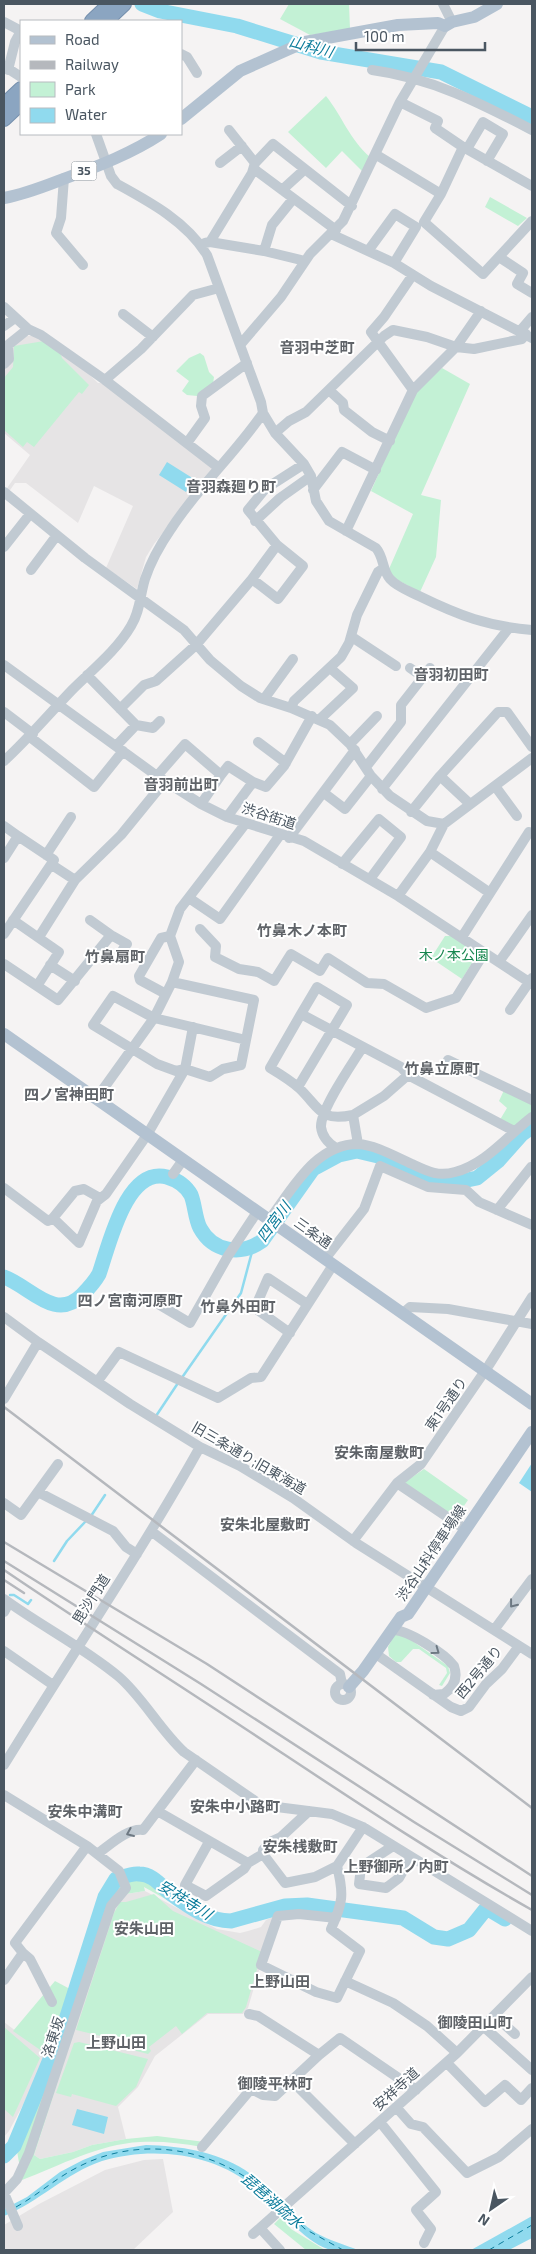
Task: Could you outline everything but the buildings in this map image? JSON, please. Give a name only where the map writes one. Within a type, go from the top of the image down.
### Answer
[{"type":"highway","points":[[104,19],[110,4]]},
{"type":"highway","points":[[104,19],[124,4]]},
{"type":"highway","points":[[4,106],[20,90]]},
{"type":"highway","points":[[4,119],[20,104]]},
{"type":"main road","points":[[182,119],[240,71],[305,42],[398,25],[448,24],[474,17],[497,4]]},
{"type":"main road","name":"35","points":[[4,198],[22,195],[107,162],[144,145],[159,135]]},
{"type":"main road","name":"三条通","points":[[4,1034],[532,1404]]},
{"type":"main road","name":"渋谷山科停車場線","points":[[346,1686],[376,1654],[401,1617],[408,1614],[532,1432]]},
{"type":"street","points":[[240,345],[281,297],[305,260],[333,232],[352,206],[400,102],[448,24],[443,4]]},
{"type":"street","points":[[4,22],[20,30]]},
{"type":"street","points":[[20,32],[6,68],[20,76]]},
{"type":"street","points":[[182,54],[187,57],[197,73]]},
{"type":"street","points":[[372,70],[414,78],[458,92],[532,130]]},
{"type":"street","points":[[400,102],[438,121],[435,128],[465,148],[532,186]]},
{"type":"street","points":[[487,161],[503,134],[482,122],[465,148],[424,222],[483,274],[532,221]]},
{"type":"street","points":[[229,130],[242,146],[254,166],[333,232],[394,263],[412,276],[480,311],[528,328],[522,339],[474,349],[456,347],[428,337],[393,330],[378,342],[306,412],[290,421],[275,433]]},
{"type":"street","points":[[96,135],[111,176],[117,184],[171,217],[205,243],[264,250],[305,260]]},
{"type":"street","points":[[352,206],[304,170],[274,144],[254,166],[205,243],[207,255],[262,402],[263,413],[275,433],[304,464],[311,476],[313,490],[322,512],[329,521],[376,548],[382,557],[384,568],[389,578],[397,586],[458,615],[509,628],[532,630]]},
{"type":"street","points":[[220,164],[242,146]]},
{"type":"street","points":[[375,154],[441,194]]},
{"type":"street","points":[[282,190],[304,170]]},
{"type":"street","points":[[64,178],[61,218],[56,234],[83,265]]},
{"type":"street","points":[[264,250],[272,225],[293,198]]},
{"type":"street","points":[[368,251],[395,214],[416,227],[394,263]]},
{"type":"street","points":[[499,257],[523,273],[517,284],[532,293]]},
{"type":"street","points":[[412,276],[384,317],[371,332],[413,390]]},
{"type":"street","points":[[105,380],[153,337],[193,295],[219,288]]},
{"type":"street","points":[[4,307],[28,329],[42,335],[105,380],[219,468]]},
{"type":"street","points":[[346,531],[413,390],[456,347],[480,311]]},
{"type":"street","points":[[124,314],[153,337]]},
{"type":"street","points":[[4,326],[15,318]]},
{"type":"street","points":[[4,364],[9,359],[8,345],[28,329]]},
{"type":"street","points":[[186,444],[205,418],[201,406],[202,396],[248,363]]},
{"type":"street","points":[[329,390],[343,403],[344,410],[372,432],[390,441]]},
{"type":"street","points":[[4,762],[31,736],[132,626],[142,600],[145,581],[156,551],[192,498],[249,434],[263,413]]},
{"type":"street","points":[[313,490],[342,452],[376,470]]},
{"type":"street","points":[[252,579],[278,599],[303,566],[277,545],[255,521],[248,510],[265,489],[304,464]]},
{"type":"street","points":[[255,521],[280,498],[311,476]]},
{"type":"street","points":[[4,492],[57,535],[184,630],[210,660],[241,686],[264,699],[330,724],[353,747],[368,772],[382,788],[411,812],[427,821],[444,824]]},
{"type":"street","points":[[4,547],[30,514]]},
{"type":"street","points":[[31,570],[57,535]]},
{"type":"street","points":[[120,709],[144,684],[156,681],[196,645],[252,579],[277,545]]},
{"type":"street","points":[[291,708],[294,701],[341,657],[352,637],[357,615],[378,572],[384,568]]},
{"type":"street","points":[[382,788],[509,628]]},
{"type":"street","points":[[352,637],[396,666]]},
{"type":"street","points":[[264,699],[293,659]]},
{"type":"street","name":"渋谷街道","points":[[4,665],[161,778],[201,804],[227,817],[304,841],[398,896],[484,953],[531,981]]},
{"type":"street","points":[[201,804],[228,766],[266,788],[286,764],[316,718],[353,688],[330,668]]},
{"type":"street","points":[[410,668],[423,677]]},
{"type":"street","points":[[324,793],[345,809],[402,722],[401,705],[430,668]]},
{"type":"street","points":[[87,676],[136,725],[152,728],[160,721]]},
{"type":"street","points":[[4,712],[94,787],[136,725]]},
{"type":"street","points":[[411,812],[440,776],[498,712],[507,712],[532,747]]},
{"type":"street","points":[[189,898],[220,919],[284,836],[324,793],[353,747],[376,716]]},
{"type":"street","points":[[258,742],[286,764]]},
{"type":"street","points":[[39,937],[75,880],[121,835],[185,744],[221,775]]},
{"type":"street","points":[[398,896],[430,852],[444,824],[532,758]]},
{"type":"street","points":[[440,776],[470,804]]},
{"type":"street","points":[[227,817],[253,782]]},
{"type":"street","points":[[495,786],[517,816]]},
{"type":"street","points":[[46,855],[71,817]]},
{"type":"street","points":[[342,864],[379,819],[401,836],[370,879]]},
{"type":"street","points":[[96,1099],[154,1018],[172,982],[179,962],[170,936],[172,924],[180,909],[246,823]]},
{"type":"street","points":[[4,826],[54,860],[4,934]]},
{"type":"street","points":[[462,938],[529,832]]},
{"type":"street","points":[[4,858],[18,836]]},
{"type":"street","points":[[430,852],[490,893]]},
{"type":"street","points":[[52,865],[75,880]]},
{"type":"street","points":[[499,962],[532,915]]},
{"type":"street","points":[[13,920],[59,952],[37,986]]},
{"type":"street","points":[[90,920],[127,944],[122,949]]},
{"type":"street","points":[[200,928],[216,946],[215,957],[239,969],[258,972],[274,981],[291,954],[320,971],[328,958],[368,983],[384,984],[426,1008],[456,998],[484,953]]},
{"type":"street","points":[[4,964],[58,1000],[111,935]]},
{"type":"street","points":[[166,994],[140,980],[139,976],[161,938],[170,936]]},
{"type":"street","points":[[50,965],[75,981]]},
{"type":"street","points":[[510,1010],[531,981]]},
{"type":"street","points":[[172,982],[254,1000],[246,1040],[241,1065],[223,1069],[210,1077],[185,1070],[176,1071],[157,1064],[94,1025],[113,996],[154,1018],[246,1040]]},
{"type":"street","points":[[298,1087],[347,1005],[317,987],[270,1068],[298,1087],[323,1114],[338,1118],[353,1115],[384,1096],[408,1075]]},
{"type":"street","points":[[301,1014],[401,1067],[408,1075],[514,1131]]},
{"type":"street","points":[[53,1218],[79,1243],[97,1201],[106,1194],[147,1135],[185,1070],[193,1027]]},
{"type":"street","points":[[336,1148],[326,1141],[321,1127],[323,1114],[362,1048]]},
{"type":"street","points":[[448,1060],[532,1100]]},
{"type":"street","points":[[353,1115],[358,1144]]},
{"type":"street","points":[[272,1222],[312,1163],[336,1148],[358,1144],[373,1147],[438,1175],[456,1172],[484,1158],[532,1117]]},
{"type":"street","points":[[173,1174],[183,1160]]},
{"type":"street","points":[[97,1382],[118,1352],[218,1398],[251,1378],[261,1377],[290,1333],[329,1262],[364,1209],[380,1166],[428,1187],[466,1190],[480,1202],[532,1225]]},
{"type":"street","points":[[498,1210],[532,1168]]},
{"type":"street","points":[[4,1188],[48,1222],[75,1191],[84,1189],[100,1198]]},
{"type":"street","points":[[158,1304],[190,1324],[228,1256],[257,1212]]},
{"type":"street","points":[[290,1333],[255,1308],[268,1278],[307,1304]]},
{"type":"street","name":"東1号通り","points":[[353,1541],[397,1483],[421,1464],[485,1371],[532,1296]]},
{"type":"street","points":[[403,1313],[410,1307],[448,1309],[532,1324]]},
{"type":"street","name":"旧三条通り;旧東海道","points":[[4,1317],[97,1382],[200,1447],[240,1466],[278,1489],[353,1541],[532,1654]]},
{"type":"street","points":[[4,1399],[38,1342]]},
{"type":"street","name":"毘沙門道","points":[[4,1765],[77,1646],[137,1554],[200,1447]]},
{"type":"street","points":[[4,1503],[21,1515],[58,1464]]},
{"type":"street","points":[[397,1483],[465,1529]]},
{"type":"street","points":[[38,1492],[113,1531],[126,1547],[137,1554]]},
{"type":"street","points":[[151,1530],[340,1674],[346,1686]]},
{"type":"street","points":[[494,1630],[532,1579]]},
{"type":"street","points":[[6,1605],[77,1646],[120,1678],[173,1742],[261,1804],[332,1814],[363,1827],[532,1931]]},
{"type":"street","points":[[408,1614],[410,1634]]},
{"type":"street","points":[[392,1630],[401,1630],[410,1634],[454,1666],[456,1677],[454,1682],[444,1694],[433,1695]]},
{"type":"street","name":"西2号通り","points":[[376,1654],[456,1710],[467,1709],[486,1684],[504,1667],[519,1646]]},
{"type":"street","points":[[4,1651],[53,1685]]},
{"type":"street","points":[[4,1795],[97,1854],[136,1829],[143,1830],[159,1812],[196,1760]]},
{"type":"street","points":[[209,1842],[185,1885],[206,1896],[244,1869],[248,1863],[263,1854],[263,1850],[270,1842],[280,1837],[309,1811]]},
{"type":"street","points":[[159,1812],[248,1863]]},
{"type":"street","points":[[263,1854],[285,1883],[316,1877],[337,1866],[363,1827]]},
{"type":"street","points":[[52,2002],[30,1959],[23,1954],[16,1943],[87,1846]]},
{"type":"street","points":[[393,1846],[361,1867],[359,1884],[386,1888],[399,1878],[411,1857]]},
{"type":"street","name":"洛東坂","points":[[18,2226],[4,2193],[17,2179],[29,2153],[111,1906],[126,1888],[119,1871],[97,1854]]},
{"type":"street","points":[[337,1866],[342,1902],[337,1916],[331,1929],[360,1951],[337,1998],[316,1992],[261,1965],[278,1916],[299,1914],[337,1916]]},
{"type":"street","points":[[4,1980],[23,1954]]},
{"type":"street","name":"安祥寺道","points":[[280,2250],[257,2231],[457,2053],[532,1977]]},
{"type":"street","points":[[345,1981],[393,2003],[427,2026],[457,2053]]},
{"type":"street","points":[[249,2014],[258,2016],[319,2055]]},
{"type":"street","points":[[495,2016],[515,2034]]},
{"type":"street","points":[[484,2026],[532,2070]]},
{"type":"street","points":[[202,2147],[251,2089],[263,2095],[275,2096],[340,2038],[416,2090]]},
{"type":"street","points":[[446,2063],[485,2102],[505,2085],[521,2100],[532,2088]]},
{"type":"street","points":[[292,2081],[355,2144]]},
{"type":"street","points":[[396,2107],[411,2124],[423,2127],[467,2173],[499,2157],[532,2129]]},
{"type":"street","points":[[380,2122],[436,2192],[416,2210],[431,2229],[424,2243]]},
{"type":"shaded area","points":[[24,336],[35,336],[72,358],[98,383],[102,383],[215,468],[154,544],[146,557],[137,589],[106,568],[133,506],[94,486],[78,523],[26,483],[15,483],[8,493],[5,491],[30,455],[4,433],[4,369],[10,362],[9,351]]},
{"type":"shaded area","points":[[145,1891],[217,1929],[240,1933],[261,1927],[266,1920],[275,1916],[248,2008],[243,2014],[208,2014],[155,2056],[138,2087],[118,2107],[126,2139],[92,2145],[73,2152],[40,2159],[34,2155],[113,1911],[126,1894]]},
{"type":"shaded area","points":[[4,2022],[46,2054],[24,2103],[4,2137]]},
{"type":"shaded area","points":[[163,2159],[173,2212],[133,2250],[4,2250],[4,2225],[39,2204],[105,2170],[144,2160]]},
{"type":"green space","points":[[289,4],[349,4],[350,29],[310,35],[280,19]]},
{"type":"green space","points":[[326,96],[357,143],[370,157],[363,172],[342,151],[326,168],[288,132]]},
{"type":"green space","points":[[490,197],[527,218],[518,226],[485,207]]},
{"type":"green space","points":[[44,341],[60,352],[62,358],[89,385],[82,394],[79,392],[34,447],[27,442],[23,447],[4,430],[4,378],[13,367],[14,346]]},
{"type":"green space","points":[[200,353],[204,356],[209,372],[214,377],[213,384],[197,396],[187,395],[182,391],[189,381],[176,371],[189,358]]},
{"type":"green space","points":[[442,368],[470,384],[421,495],[441,500],[436,557],[420,592],[392,577],[389,569],[413,514],[371,491],[415,391]]},
{"type":"green space","name":"木ノ本公園","points":[[445,936],[453,936],[476,952],[475,958],[462,979],[431,958]]},
{"type":"green space","points":[[505,1088],[532,1100],[532,1117],[514,1131],[498,1123],[507,1108],[499,1101]]},
{"type":"green space","points":[[424,1469],[468,1500],[457,1516],[452,1517],[406,1486],[405,1482]]},
{"type":"green space","points":[[401,1633],[448,1666],[450,1673],[442,1686],[439,1685],[447,1673],[446,1668],[419,1649],[413,1649],[401,1662],[396,1662],[389,1656],[388,1647],[395,1634]]},
{"type":"green space","points":[[135,1867],[151,1874],[171,1894],[210,1918],[203,1920],[144,1887],[145,1891],[126,1894],[113,1911],[34,2155],[40,2159],[73,2152],[92,2145],[157,2136],[205,2142],[202,2147],[179,2143],[140,2142],[109,2147],[80,2156],[22,2180],[17,2151],[36,2094],[64,2026],[105,1897],[116,1879]]},
{"type":"green space","points":[[154,1894],[173,1911],[262,1952],[246,2007],[242,2013],[207,2013],[182,2034],[176,2026],[149,2047],[151,2051],[148,2054],[101,2042],[101,2036],[76,2030],[114,1913],[120,1902]]},
{"type":"green space","points":[[55,1981],[70,1989],[46,2054],[13,2031]]},
{"type":"green space","points":[[4,2027],[40,2058],[13,2117],[4,2109]]},
{"type":"green space","points":[[79,2042],[148,2059],[136,2087],[116,2106],[72,2094],[71,2097],[56,2093],[74,2043]]},
{"type":"green space","points":[[281,2217],[291,2229],[325,2250],[306,2250],[274,2224]]},
{"type":"water","points":[[167,462],[194,479],[186,492],[159,475]]},
{"type":"water","points":[[532,1463],[532,1492],[519,1483]]},
{"type":"water","points":[[77,2109],[108,2117],[104,2134],[72,2125]]},
{"type":"water","name":"琵琶湖疏水","points":[[146,2145],[197,2151],[222,2158],[254,2177],[297,2219],[316,2233],[358,2250],[332,2250],[323,2247],[304,2235],[246,2180],[208,2162],[187,2156],[144,2154],[102,2161],[76,2173],[29,2203],[4,2216],[4,2209],[27,2197],[60,2172],[83,2160],[103,2152]]},
{"type":"water","points":[[532,2216],[532,2238],[509,2250],[471,2250]]},
{"type":"waterway","name":"山科川","points":[[142,4],[160,11],[237,26],[321,52],[441,72],[532,117]]},
{"type":"waterway","name":"四宮川","points":[[4,1277],[53,1304],[62,1305],[72,1302],[87,1290],[99,1274],[114,1228],[130,1195],[140,1184],[153,1177],[171,1178],[187,1189],[191,1195],[200,1228],[212,1242],[228,1249],[245,1249],[262,1241],[313,1169],[339,1155],[357,1151],[378,1156],[429,1181],[448,1184],[477,1178],[498,1161],[522,1134],[532,1127]]},
{"type":"waterway","points":[[181,1379],[241,1293],[253,1248]]},
{"type":"waterway","points":[[156,1416],[178,1383]]},
{"type":"waterway","points":[[91,1516],[105,1495]]},
{"type":"waterway","points":[[54,1561],[67,1541],[85,1522]]},
{"type":"waterway","points":[[10,1595],[14,1595],[28,1604],[31,1600]]},
{"type":"waterway","name":"安祥寺川","points":[[4,2156],[14,2146],[64,2026],[105,1897],[116,1879],[133,1874],[148,1876],[192,1908],[215,1919],[231,1921],[285,1906],[307,1905],[403,1918],[434,1937],[448,1939],[469,1930],[485,1910],[490,1910],[505,1919]]},
{"type":"ferry route","points":[[16,2207],[63,2175],[80,2166],[106,2156],[132,2150],[159,2149],[185,2152],[211,2160],[235,2171],[258,2186],[279,2204]]},
{"type":"ferry route","points":[[285,2210],[305,2229],[343,2250]]},
{"type":"ferry route","points":[[489,2250],[532,2225]]},
{"type":"railway","points":[[4,1407],[532,1808]]},
{"type":"railway","points":[[4,1542],[207,1664],[532,1876]]},
{"type":"railway","points":[[4,1561],[532,1895]]},
{"type":"railway","points":[[4,1570],[380,1818],[532,1910]]},
{"type":"railway","points":[[4,1580],[24,1593]]},
{"type":"district","name":"音羽中芝町","points":[[317,348]]},
{"type":"district","name":"音羽森廻り町","points":[[231,487]]},
{"type":"district","name":"音羽初田町","points":[[451,675]]},
{"type":"district","name":"音羽前出町","points":[[181,785]]},
{"type":"district","name":"竹鼻木ノ本町","points":[[302,931]]},
{"type":"district","name":"竹鼻扇町","points":[[115,957]]},
{"type":"district","name":"竹鼻立原町","points":[[442,1069]]},
{"type":"district","name":"四ノ宮神田町","points":[[69,1095]]},
{"type":"district","name":"四ノ宮南河原町","points":[[130,1301]]},
{"type":"district","name":"竹鼻外田町","points":[[238,1307]]},
{"type":"district","name":"安朱南屋敷町","points":[[379,1453]]},
{"type":"district","name":"安朱北屋敷町","points":[[265,1525]]},
{"type":"district","name":"安朱中小路町","points":[[235,1807]]},
{"type":"district","name":"安朱中溝町","points":[[85,1812]]},
{"type":"district","name":"安朱桟敷町","points":[[300,1847]]},
{"type":"district","name":"上野御所ノ内町","points":[[396,1867]]},
{"type":"district","name":"安朱山田","points":[[144,1929]]},
{"type":"district","name":"上野山田","points":[[280,1982]]},
{"type":"district","name":"御陵田山町","points":[[475,2023]]},
{"type":"district","name":"上野山田","points":[[116,2043]]},
{"type":"district","name":"御陵平林町","points":[[275,2084]]}]
